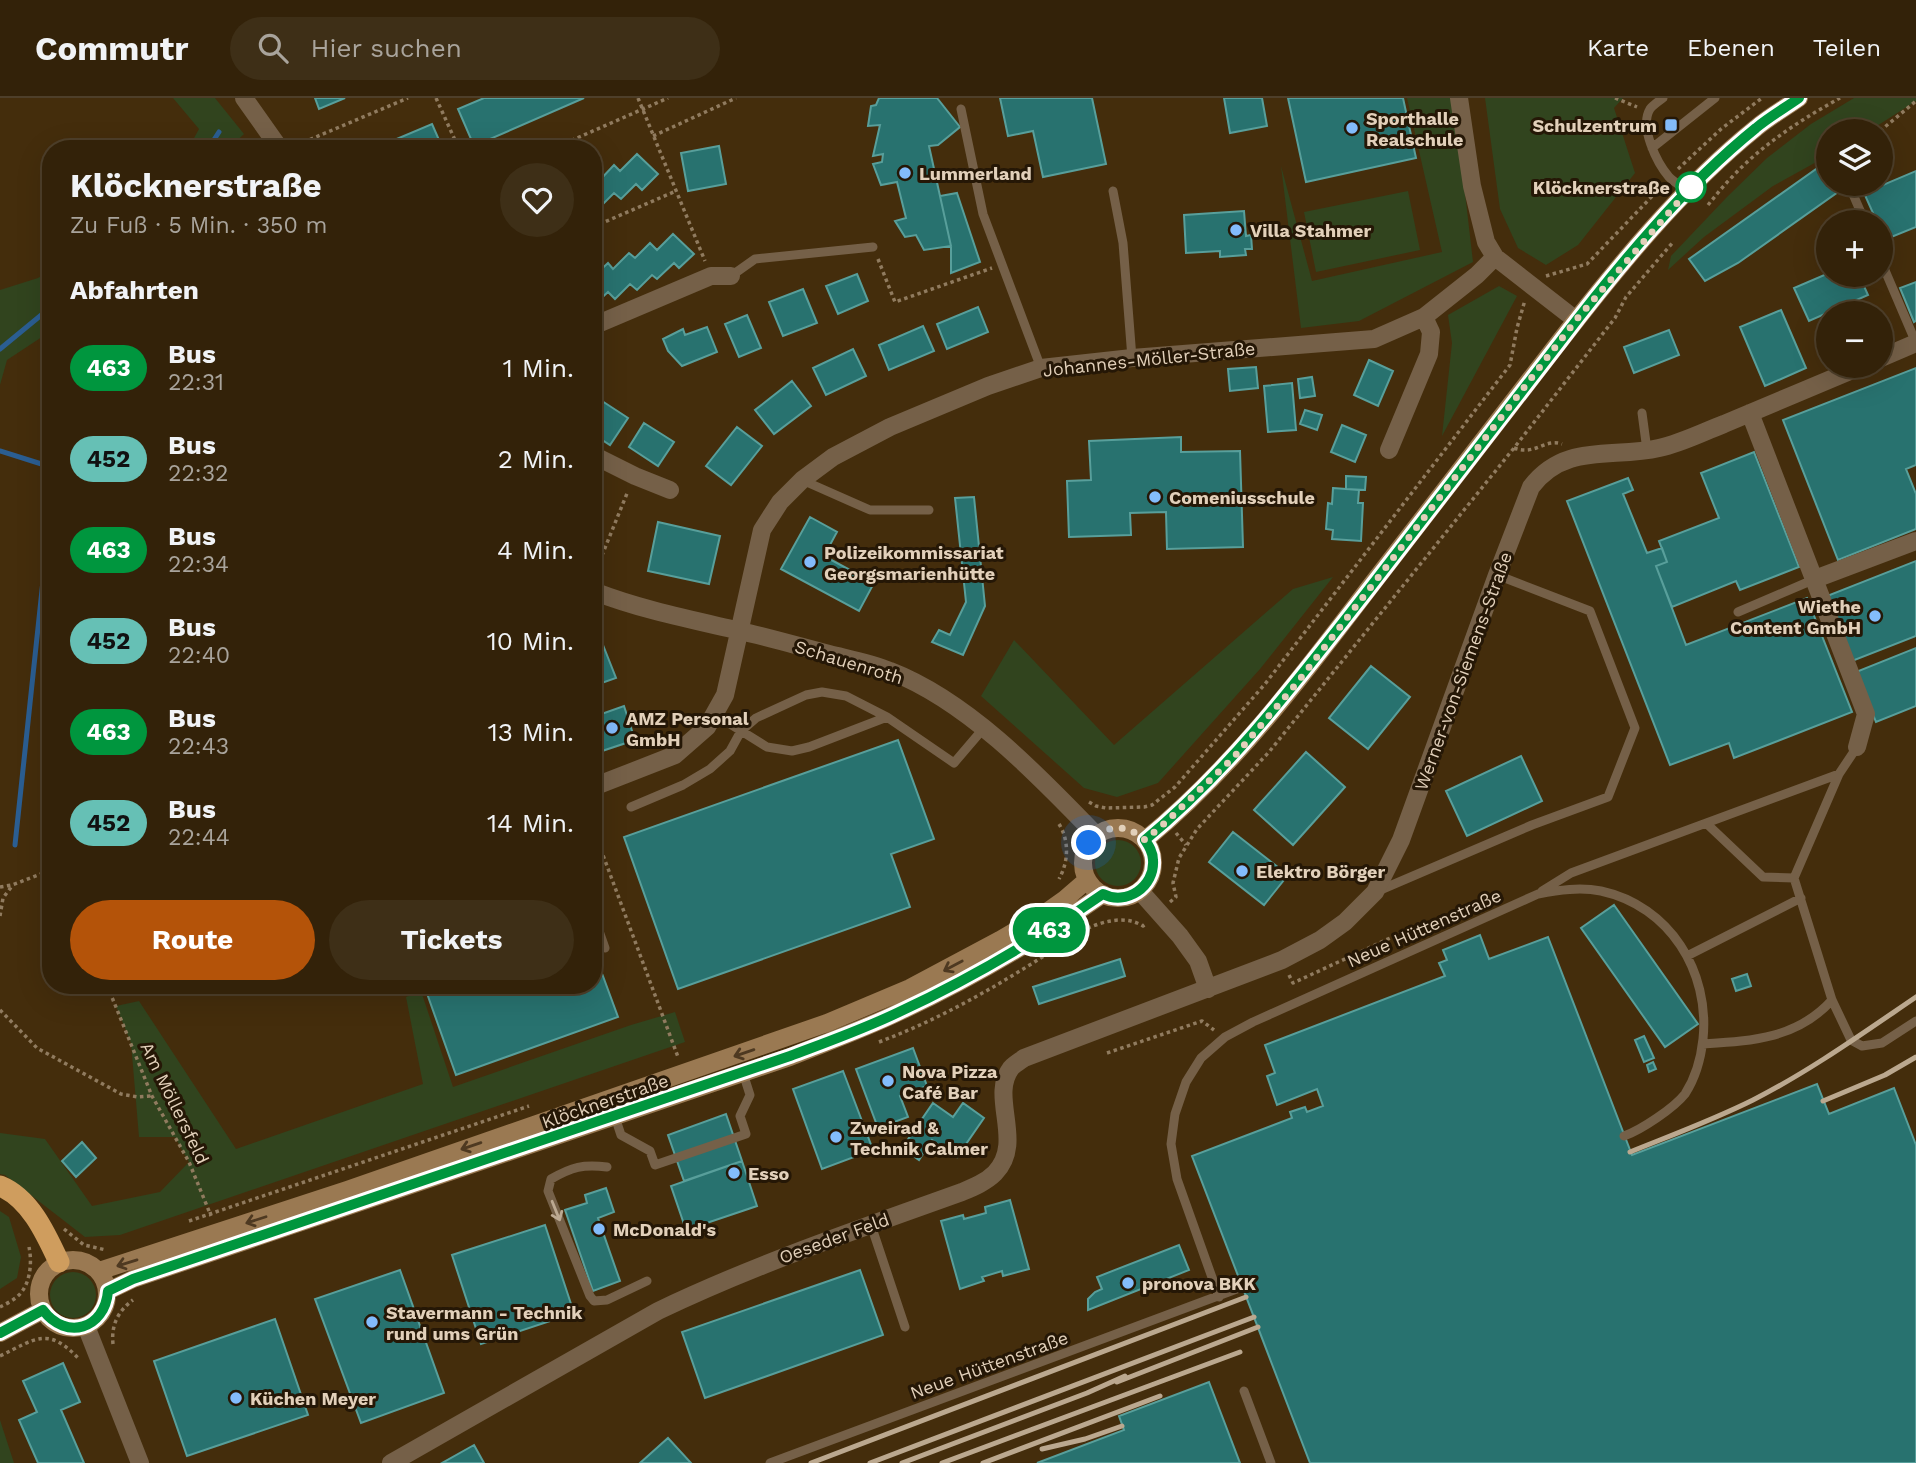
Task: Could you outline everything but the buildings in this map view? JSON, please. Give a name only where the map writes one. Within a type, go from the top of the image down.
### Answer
[{"type":"highway","points":[[0,1186],[26,1205],[58,1262]]},
{"type":"main road","points":[[1145,840],[1233,758],[1297,683],[1576,320],[1687,191],[1758,126],[1799,98]]},
{"type":"main road","points":[[1116,827],[1127,828],[1145,840],[1151,849],[1152,872],[1140,891],[1130,896],[1108,897],[1090,885],[1082,864],[1084,853],[1096,835],[1116,827]]},
{"type":"main road","name":"Klöcknerstraße","points":[[99,1271],[827,1023],[910,988],[1000,940],[1041,916],[1087,880]]},
{"type":"main road","name":"Klöcknerstraße","points":[[108,1291],[133,1279],[802,1052],[897,1014],[961,982],[1022,947],[1103,894]]},
{"type":"main road","points":[[615,1117],[612,1109],[696,1080],[706,1066]]},
{"type":"main road","points":[[69,1259],[91,1264],[105,1280],[108,1291],[103,1312],[86,1326],[66,1328],[57,1324],[43,1310],[39,1299],[39,1288],[49,1269],[58,1262],[69,1259]]},
{"type":"main road","points":[[0,1333],[43,1310]]},
{"type":"street","points":[[244,98],[274,140]]},
{"type":"street","points":[[1459,98],[1472,186],[1486,242],[1495,257],[1576,320]]},
{"type":"street","name":"Johannes-Möller-Straße","points":[[602,783],[675,755],[707,727],[725,695],[762,530],[780,502],[802,480],[833,457],[890,426],[988,386],[1041,368],[1374,339],[1424,317],[1477,275],[1495,257]]},
{"type":"street","points":[[602,322],[711,276],[731,275]]},
{"type":"street","points":[[1389,450],[1429,354],[1431,332],[1424,317]]},
{"type":"street","points":[[1893,353],[1916,343]]},
{"type":"street","name":"Werner-von-Siemens-Straße","points":[[1208,989],[1282,960],[1320,940],[1337,928],[1375,892],[1401,840],[1497,575],[1531,487],[1539,476],[1551,467],[1593,453],[1647,450],[1680,442],[1833,378]]},
{"type":"street","points":[[1750,413],[1866,714],[1857,747]]},
{"type":"street","points":[[602,460],[670,490]]},
{"type":"street","points":[[1815,579],[1916,541]]},
{"type":"street","name":"Schauenroth","points":[[602,594],[666,614],[890,670],[955,707],[983,729],[1014,754],[1096,835]]},
{"type":"street","points":[[1140,891],[1198,961],[1208,989]]},
{"type":"street","name":"Oeseder Feld","points":[[391,1463],[658,1311],[792,1253],[983,1183],[1004,1162],[1008,1148],[1004,1093],[1006,1078],[1012,1066],[1024,1058],[1208,989]]},
{"type":"street","points":[[86,1326],[140,1463]]},
{"type":"lane","points":[[1663,98],[1649,110],[1647,135],[1670,178],[1687,191]]},
{"type":"lane","points":[[1652,148],[1715,98]]},
{"type":"lane","points":[[961,109],[984,215],[1041,368]]},
{"type":"lane","points":[[1113,191],[1123,243],[1132,358]]},
{"type":"lane","points":[[731,275],[755,259],[873,247]]},
{"type":"lane","points":[[1892,287],[1916,343]]},
{"type":"lane","points":[[1642,413],[1647,450]]},
{"type":"lane","points":[[802,480],[870,510],[929,510]]},
{"type":"lane","points":[[1375,892],[1532,825],[1608,797],[1635,729],[1590,611],[1497,575]]},
{"type":"lane","points":[[1738,612],[1815,579]]},
{"type":"lane","points":[[631,807],[683,785],[710,769],[730,751],[741,731],[756,718],[806,695],[822,692],[846,695],[887,717],[954,763],[983,729]]},
{"type":"lane","points":[[714,714],[767,747],[792,751],[887,717]]},
{"type":"lane","points":[[1857,747],[1839,774],[1794,878],[1832,1000],[1851,1040],[1862,1046],[1882,1043],[1916,1021]]},
{"type":"lane","points":[[1538,894],[1571,873],[1839,774]]},
{"type":"lane","points":[[1706,823],[1763,877],[1794,878]]},
{"type":"lane","name":"Neue Hüttenstraße","points":[[1219,1297],[1177,1179],[1171,1144],[1175,1114],[1186,1082],[1200,1058],[1224,1037],[1253,1022],[1538,894],[1571,888],[1601,891],[1628,901],[1651,914],[1674,936],[1693,966],[1702,991],[1705,1020],[1703,1044],[1696,1073],[1684,1096],[1637,1132],[1624,1136]]},
{"type":"lane","points":[[1687,956],[1801,898]]},
{"type":"lane","points":[[602,940],[605,948]]},
{"type":"lane","points":[[1703,1044],[1735,1042],[1779,1034],[1805,1024],[1832,1000]]},
{"type":"lane","points":[[615,1117],[621,1135],[650,1151],[655,1165],[746,1134],[740,1116],[750,1096],[743,1073]]},
{"type":"lane","points":[[607,1167],[586,1164],[562,1173],[551,1179],[548,1191],[594,1301],[607,1300],[647,1281]]},
{"type":"lane","points":[[871,1225],[905,1327]]},
{"type":"lane","name":"Neue Hüttenstraße","points":[[771,1463],[1242,1287]]},
{"type":"lane","points":[[1244,1391],[1271,1463]]},
{"type":"path","points":[[309,140],[408,98]]},
{"type":"path","points":[[436,98],[454,140]]},
{"type":"path","points":[[638,98],[711,276]]},
{"type":"path","points":[[572,140],[668,98]]},
{"type":"path","points":[[653,136],[736,98]]},
{"type":"path","points":[[1096,806],[1144,807],[1152,805],[1175,787],[1265,684],[1510,365],[1517,328],[1527,295],[1533,287],[1550,274],[1587,264],[1670,178],[1721,130],[1762,98]]},
{"type":"path","points":[[1708,205],[1735,174],[1764,149],[1840,98]]},
{"type":"path","points":[[1893,120],[1916,100]]},
{"type":"path","points":[[602,223],[676,191]]},
{"type":"path","points":[[1176,897],[1173,883],[1179,858],[1197,829],[1269,752],[1514,448],[1615,318],[1626,297],[1674,241]]},
{"type":"path","points":[[873,247],[895,302],[1002,264]]},
{"type":"path","points":[[1514,448],[1530,451],[1553,442],[1560,443],[1566,447],[1571,459]]},
{"type":"path","points":[[602,555],[635,476]]},
{"type":"path","points":[[1055,884],[1066,863],[1065,834]]},
{"type":"path","points":[[602,852],[678,1057]]},
{"type":"path","points":[[0,887],[42,873]]},
{"type":"path","points":[[0,916],[4,898],[12,885]]},
{"type":"path","points":[[1282,960],[1293,984],[1401,933],[1410,952]]},
{"type":"path","name":"Am Möllersfeld","points":[[111,994],[152,1096],[189,1162],[218,1232]]},
{"type":"path","points":[[0,1010],[37,1048],[121,1094],[152,1096]]},
{"type":"path","points":[[1107,1054],[1202,1021],[1224,1037]]},
{"type":"path","points":[[185,1223],[529,1106]]},
{"type":"path","points":[[65,1228],[84,1245],[106,1250],[114,1248]]},
{"type":"path","points":[[0,1307],[22,1292],[32,1266],[29,1247]]},
{"type":"path","points":[[113,1347],[114,1324],[120,1312],[139,1297]]},
{"type":"path","points":[[0,1356],[37,1338],[51,1338],[68,1347],[81,1361]]},
{"type":"green space","points":[[173,98],[215,98],[244,134],[238,140],[193,140],[199,129]]},
{"type":"green space","points":[[1407,98],[1454,98],[1473,262],[1359,321],[1301,328],[1281,166],[1312,281],[1442,252]]},
{"type":"green space","points":[[1485,98],[1623,98],[1614,108],[1635,173],[1578,245],[1546,265],[1518,248],[1500,209]]},
{"type":"green space","points":[[1854,98],[1916,98],[1916,101],[1888,119],[1819,119]]},
{"type":"green space","points":[[1816,121],[1816,162],[1773,186],[1704,237],[1668,270],[1671,256],[1727,197],[1767,158]]},
{"type":"green space","points":[[1408,191],[1420,250],[1316,272],[1304,212]]},
{"type":"green space","points":[[42,275],[42,337],[7,360],[0,385],[0,290]]},
{"type":"green space","points":[[1499,286],[1517,296],[1442,436],[1452,343],[1448,315]]},
{"type":"green space","points":[[1333,577],[1260,669],[1158,783],[1117,797],[1084,788],[981,696],[1014,640],[1114,745],[1293,589]]},
{"type":"green space","points":[[1118,840],[1135,846],[1141,863],[1135,880],[1118,886],[1101,880],[1095,863],[1101,846]]},
{"type":"green space","points":[[422,994],[453,1087],[675,1012],[685,1042],[120,1235],[85,1237],[5,1175],[0,1174],[0,1133],[45,1139],[92,1206],[160,1192],[189,1162],[175,1137],[139,1137],[131,1043],[116,1006],[139,1001],[236,1149],[423,1084],[406,997]]},
{"type":"green space","points":[[0,1211],[9,1217],[21,1257],[17,1278],[0,1289]]},
{"type":"green space","points":[[73,1272],[89,1279],[96,1295],[89,1311],[73,1318],[57,1311],[50,1295],[57,1279]]},
{"type":"green space","points":[[0,1420],[14,1463],[0,1463]]},
{"type":"waterway","points":[[214,140],[219,132]]},
{"type":"waterway","points":[[0,349],[42,314]]},
{"type":"waterway","points":[[0,451],[42,464]]},
{"type":"waterway","points":[[15,845],[42,590]]},
{"type":"railway","points":[[1630,1152],[1723,1114],[1774,1089],[1916,997]]},
{"type":"railway","points":[[1823,1101],[1885,1075],[1916,1057]]},
{"type":"railway","points":[[811,1463],[1246,1297]]},
{"type":"railway","points":[[870,1463],[1254,1317]]},
{"type":"railway","points":[[1117,1382],[1258,1327]]},
{"type":"railway","points":[[942,1463],[1240,1352]]},
{"type":"railway","points":[[902,1463],[1125,1376]]},
{"type":"railway","points":[[983,1463],[1160,1396]]},
{"type":"railway","points":[[1042,1449],[1085,1439],[1122,1426]]},
{"type":"bus line","name":"463","points":[[0,1333],[43,1310],[49,1318],[66,1328],[86,1326],[103,1312],[108,1291],[133,1279],[790,1056],[897,1014],[961,982],[1022,947],[1103,894],[1119,898],[1140,891],[1152,872],[1151,849],[1145,840],[1233,758],[1297,683],[1576,320],[1687,191],[1758,126],[1799,98]]},
{"type":"place","name":"Schulzentrum","points":[[1671,125]]},
{"type":"place","name":"Sporthalle Realschule","points":[[1352,128]]},
{"type":"place","name":"Lummerland","points":[[905,173]]},
{"type":"place","name":"Klöcknerstraße","points":[[1691,187]]},
{"type":"place","name":"Villa Stahmer","points":[[1236,230]]},
{"type":"place","name":"Comeniusschule","points":[[1155,497]]},
{"type":"place","name":"Polizeikommissariat Georgsmarienhütte","points":[[810,562]]},
{"type":"place","name":"Wiethe Content GmbH","points":[[1875,616]]},
{"type":"place","name":"AMZ Personal GmbH","points":[[612,728]]},
{"type":"place","name":"Elektro Börger","points":[[1242,871]]},
{"type":"place","name":"Nova Pizza Café Bar","points":[[888,1081]]},
{"type":"place","name":"Zweirad & Technik Calmer","points":[[836,1137]]},
{"type":"place","name":"Esso","points":[[734,1173]]},
{"type":"place","name":"McDonald's","points":[[599,1229]]},
{"type":"place","name":"pronova BKK","points":[[1128,1283]]},
{"type":"place","name":"Stavermann - Technik rund ums Grün","points":[[372,1322]]},
{"type":"place","name":"Küchen Meyer","points":[[236,1398]]},
{"type":"route","points":[[1089,843],[1096,835],[1116,827],[1136,832],[1145,840],[1233,758],[1297,683],[1576,320],[1691,187]]}]
